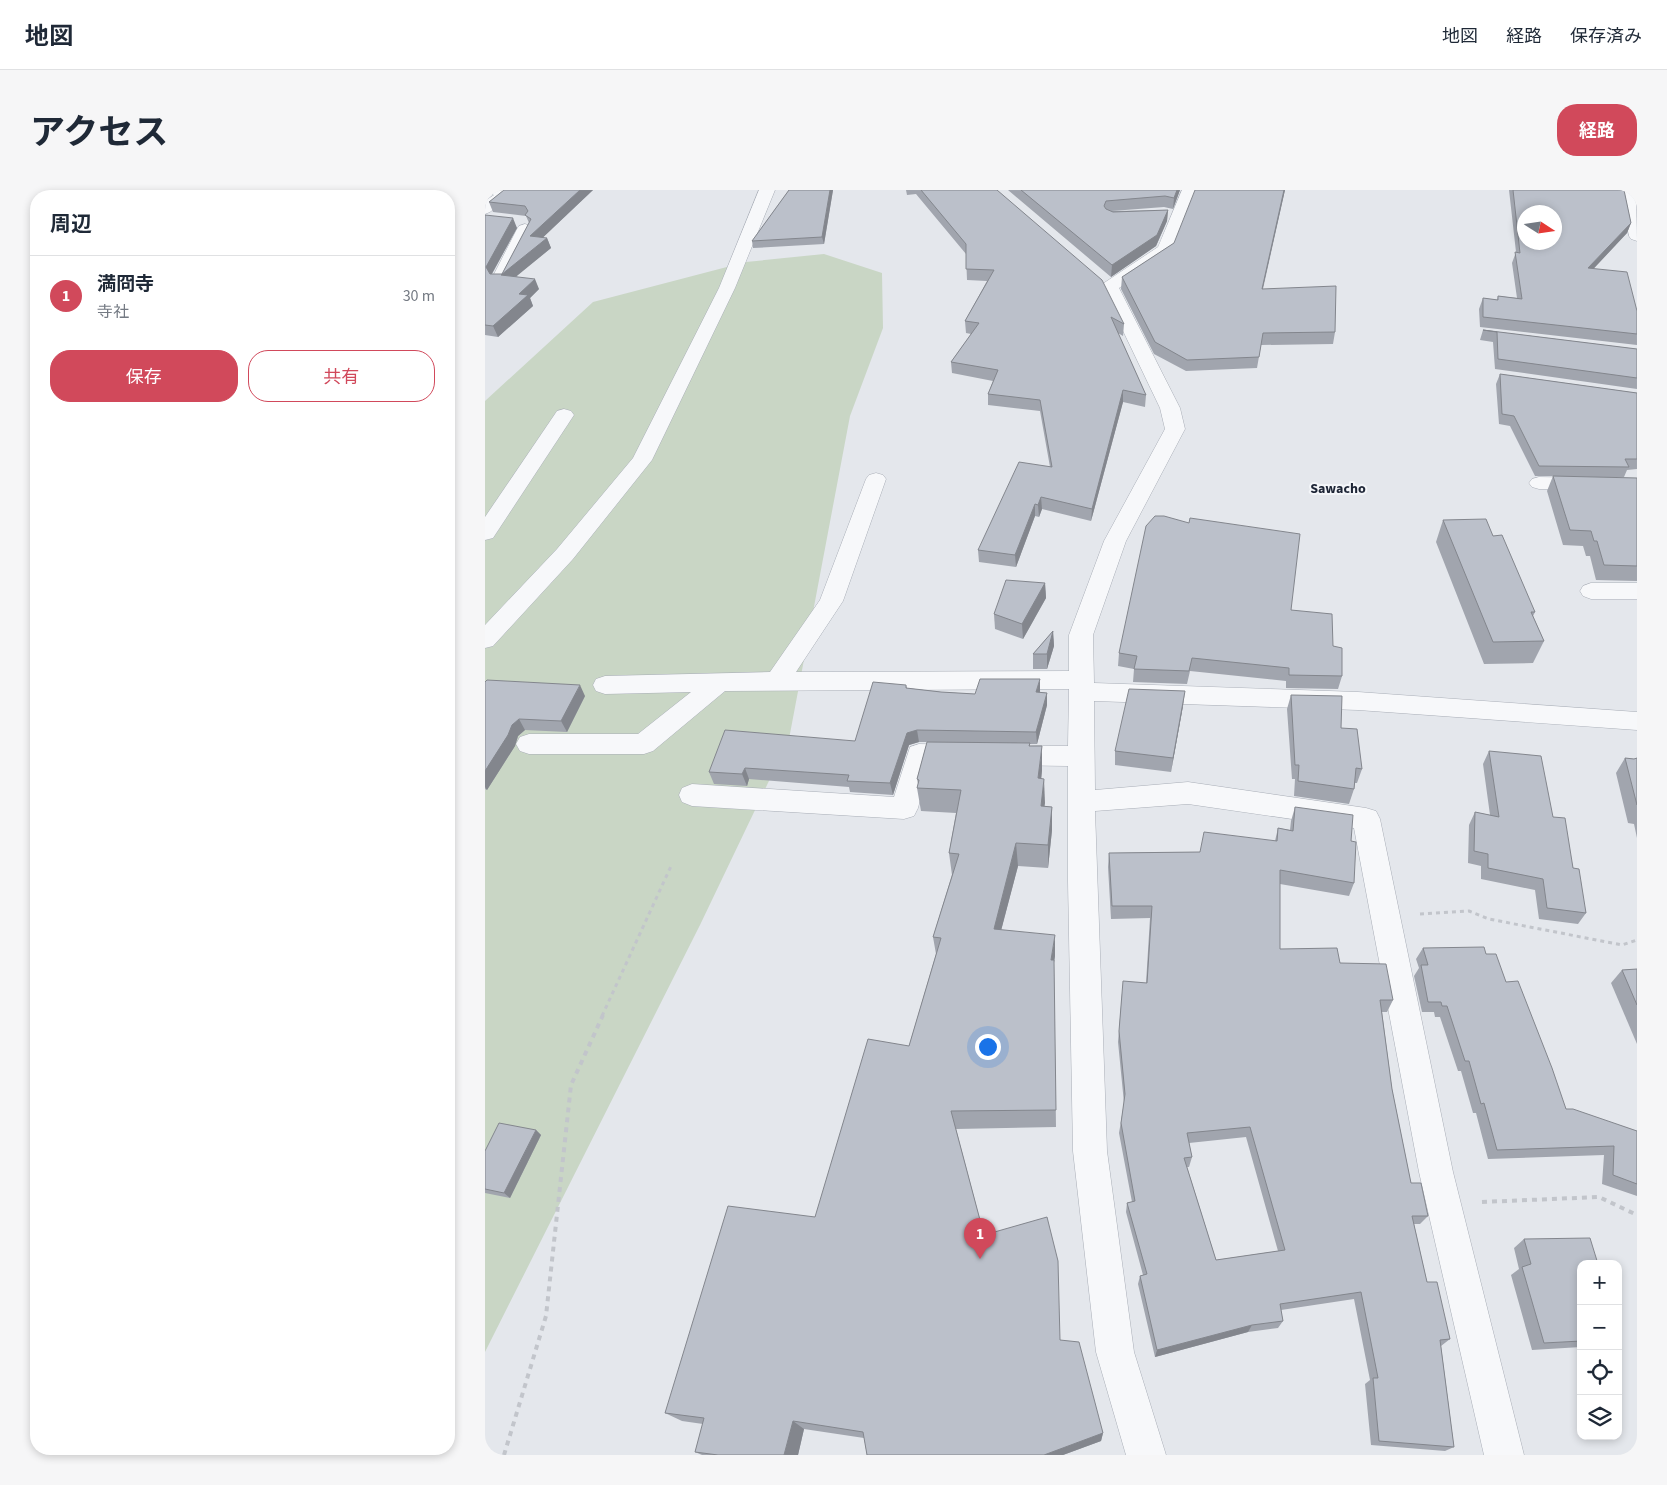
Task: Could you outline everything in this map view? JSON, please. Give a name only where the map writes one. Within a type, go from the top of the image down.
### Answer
[{"type":"street","points":[[488,632],[565,554],[642,460],[727,288],[767,190]]},
{"type":"street","points":[[1146,1455],[1115,1352],[1090,1152],[1081,802],[1081,635],[1115,541],[1175,429],[1170,408],[1102,280],[1165,250],[1171,215],[1190,190]]},
{"type":"street","points":[[1627,190],[1637,236]]},
{"type":"street","points":[[488,215],[502,191]]},
{"type":"street","points":[[500,278],[501,261],[520,223]]},
{"type":"street","points":[[485,532],[564,415]]},
{"type":"street","points":[[777,682],[831,601],[876,479]]},
{"type":"street","points":[[1539,483],[1637,484]]},
{"type":"street","points":[[1591,592],[1637,591]]},
{"type":"street","points":[[605,685],[777,682],[1080,686],[1358,701],[1637,721]]},
{"type":"street","points":[[529,744],[644,744],[718,683]]},
{"type":"street","points":[[692,796],[904,808],[919,754],[1081,756]]},
{"type":"street","points":[[1081,802],[1188,793],[1366,819],[1444,1203],[1504,1455]]},
{"type":"path","points":[[504,1455],[546,1316],[571,1085],[672,864]]},
{"type":"path","points":[[1386,917],[1469,911],[1489,919],[1622,945],[1637,940]]},
{"type":"path","points":[[1444,1203],[1599,1197],[1637,1215]]},
{"type":"green space","points":[[824,254],[882,273],[883,328],[850,416],[789,739],[700,925],[485,1352],[485,401],[593,302],[746,262]]},
{"type":"building","points":[[504,190],[580,190],[530,236],[547,238],[501,275],[535,279],[519,294],[528,295],[493,326],[485,325],[485,215],[513,218],[486,267],[490,274],[502,274],[531,219],[525,215],[528,211],[525,206],[489,202]]},
{"type":"building","points":[[789,190],[830,190],[822,237],[752,241]]},
{"type":"building","points":[[921,190],[997,190],[1102,280],[1124,324],[1111,317],[1146,395],[1123,390],[1092,509],[1041,497],[1038,505],[1035,504],[1015,555],[978,550],[1019,462],[1052,467],[1040,400],[988,394],[998,370],[951,362],[979,323],[965,321],[994,270],[966,269],[966,244]]},
{"type":"building","points":[[1021,190],[1177,190],[1174,198],[1165,196],[1106,201],[1104,206],[1113,212],[1168,210],[1157,235],[1112,265]]},
{"type":"building","points":[[1195,190],[1284,190],[1262,289],[1336,286],[1335,332],[1263,333],[1259,357],[1187,360],[1155,342],[1122,277],[1174,243]]},
{"type":"building","points":[[1513,190],[1624,190],[1631,223],[1588,268],[1627,272],[1637,311],[1637,334],[1483,317],[1483,298],[1498,300],[1498,296],[1522,299],[1515,252],[1520,253],[1520,250],[1562,250],[1562,205],[1517,205],[1517,226]]},
{"type":"building","points":[[1483,330],[1637,349],[1637,378],[1498,359],[1497,332]]},
{"type":"building","points":[[1500,374],[1637,393],[1637,459],[1625,459],[1629,467],[1539,466],[1514,416],[1502,414]]},
{"type":"building","points":[[1553,476],[1637,478],[1637,566],[1604,565],[1597,541],[1594,541],[1591,531],[1570,530]]},
{"type":"building","points":[[1155,516],[1164,516],[1189,523],[1190,518],[1300,534],[1291,610],[1332,614],[1333,646],[1342,648],[1342,676],[1289,675],[1289,668],[1192,658],[1189,671],[1134,669],[1137,656],[1119,653],[1146,526]]},
{"type":"building","points":[[1486,519],[1493,536],[1502,535],[1535,612],[1531,612],[1544,641],[1493,642],[1443,520]]},
{"type":"building","points":[[1006,580],[1045,583],[1022,624],[994,614]]},
{"type":"building","points":[[1053,631],[1047,654],[1033,654]]},
{"type":"building","points":[[980,679],[1040,679],[1036,692],[1047,693],[1036,732],[917,730],[907,733],[890,783],[847,781],[849,775],[745,768],[742,774],[709,772],[725,730],[855,741],[873,682],[906,685],[906,688],[975,694]]},
{"type":"building","points":[[487,680],[580,685],[561,721],[519,719],[512,725],[508,735],[485,771],[485,682]]},
{"type":"building","points":[[1129,689],[1185,691],[1173,758],[1115,751]]},
{"type":"building","points":[[1291,695],[1342,696],[1341,728],[1357,729],[1362,769],[1356,768],[1354,789],[1298,781],[1299,765],[1295,765]]},
{"type":"building","points":[[927,742],[1030,743],[1029,746],[1042,746],[1038,778],[1044,779],[1041,806],[1052,807],[1048,845],[1016,843],[994,929],[1055,935],[1051,960],[1054,960],[1056,1110],[951,1111],[984,1235],[1047,1217],[1058,1261],[1060,1340],[1079,1342],[1103,1433],[1044,1455],[867,1455],[863,1432],[793,1421],[784,1455],[718,1455],[695,1452],[704,1418],[665,1413],[728,1206],[815,1217],[868,1039],[909,1046],[941,938],[933,937],[959,854],[949,853],[961,790],[917,788],[919,780],[917,779]]},
{"type":"building","points":[[1489,751],[1541,756],[1553,817],[1565,818],[1573,868],[1579,869],[1586,913],[1547,908],[1543,879],[1488,868],[1488,854],[1474,851],[1475,812],[1499,817]]},
{"type":"building","points":[[1625,758],[1637,758],[1637,805]]},
{"type":"building","points":[[1295,807],[1353,815],[1351,841],[1356,842],[1354,883],[1280,870],[1280,949],[1337,948],[1340,963],[1386,964],[1393,1000],[1380,1000],[1392,1089],[1411,1183],[1421,1183],[1428,1216],[1412,1216],[1427,1282],[1437,1282],[1450,1339],[1440,1340],[1454,1447],[1379,1441],[1373,1378],[1378,1378],[1361,1292],[1280,1304],[1283,1321],[1252,1325],[1157,1350],[1140,1276],[1147,1274],[1127,1203],[1135,1201],[1121,1123],[1125,1094],[1119,1031],[1123,981],[1147,983],[1152,906],[1112,906],[1109,853],[1200,852],[1204,832],[1277,841],[1278,828],[1293,831]],"holes":[[[1250,1127],[1285,1250],[1216,1260],[1184,1158],[1192,1157],[1187,1133]]]},
{"type":"building","points":[[1484,947],[1486,954],[1496,954],[1506,982],[1518,981],[1566,1109],[1573,1109],[1637,1131],[1637,1184],[1613,1175],[1614,1146],[1497,1150],[1484,1103],[1481,1104],[1469,1061],[1465,1061],[1447,1006],[1442,1006],[1441,1002],[1428,1002],[1421,965],[1428,965],[1423,948]]},
{"type":"building","points":[[1637,969],[1637,1005],[1622,970]]},
{"type":"building","points":[[499,1123],[536,1130],[504,1193],[485,1189],[485,1151]]},
{"type":"building","points":[[1590,1238],[1597,1260],[1577,1260],[1577,1341],[1544,1343],[1522,1267],[1531,1264],[1524,1239]]},
{"type":"place","name":"満冏寺","points":[[980,1259]]},
{"type":"district","name":"Sawacho","points":[[1338,488]]}]
